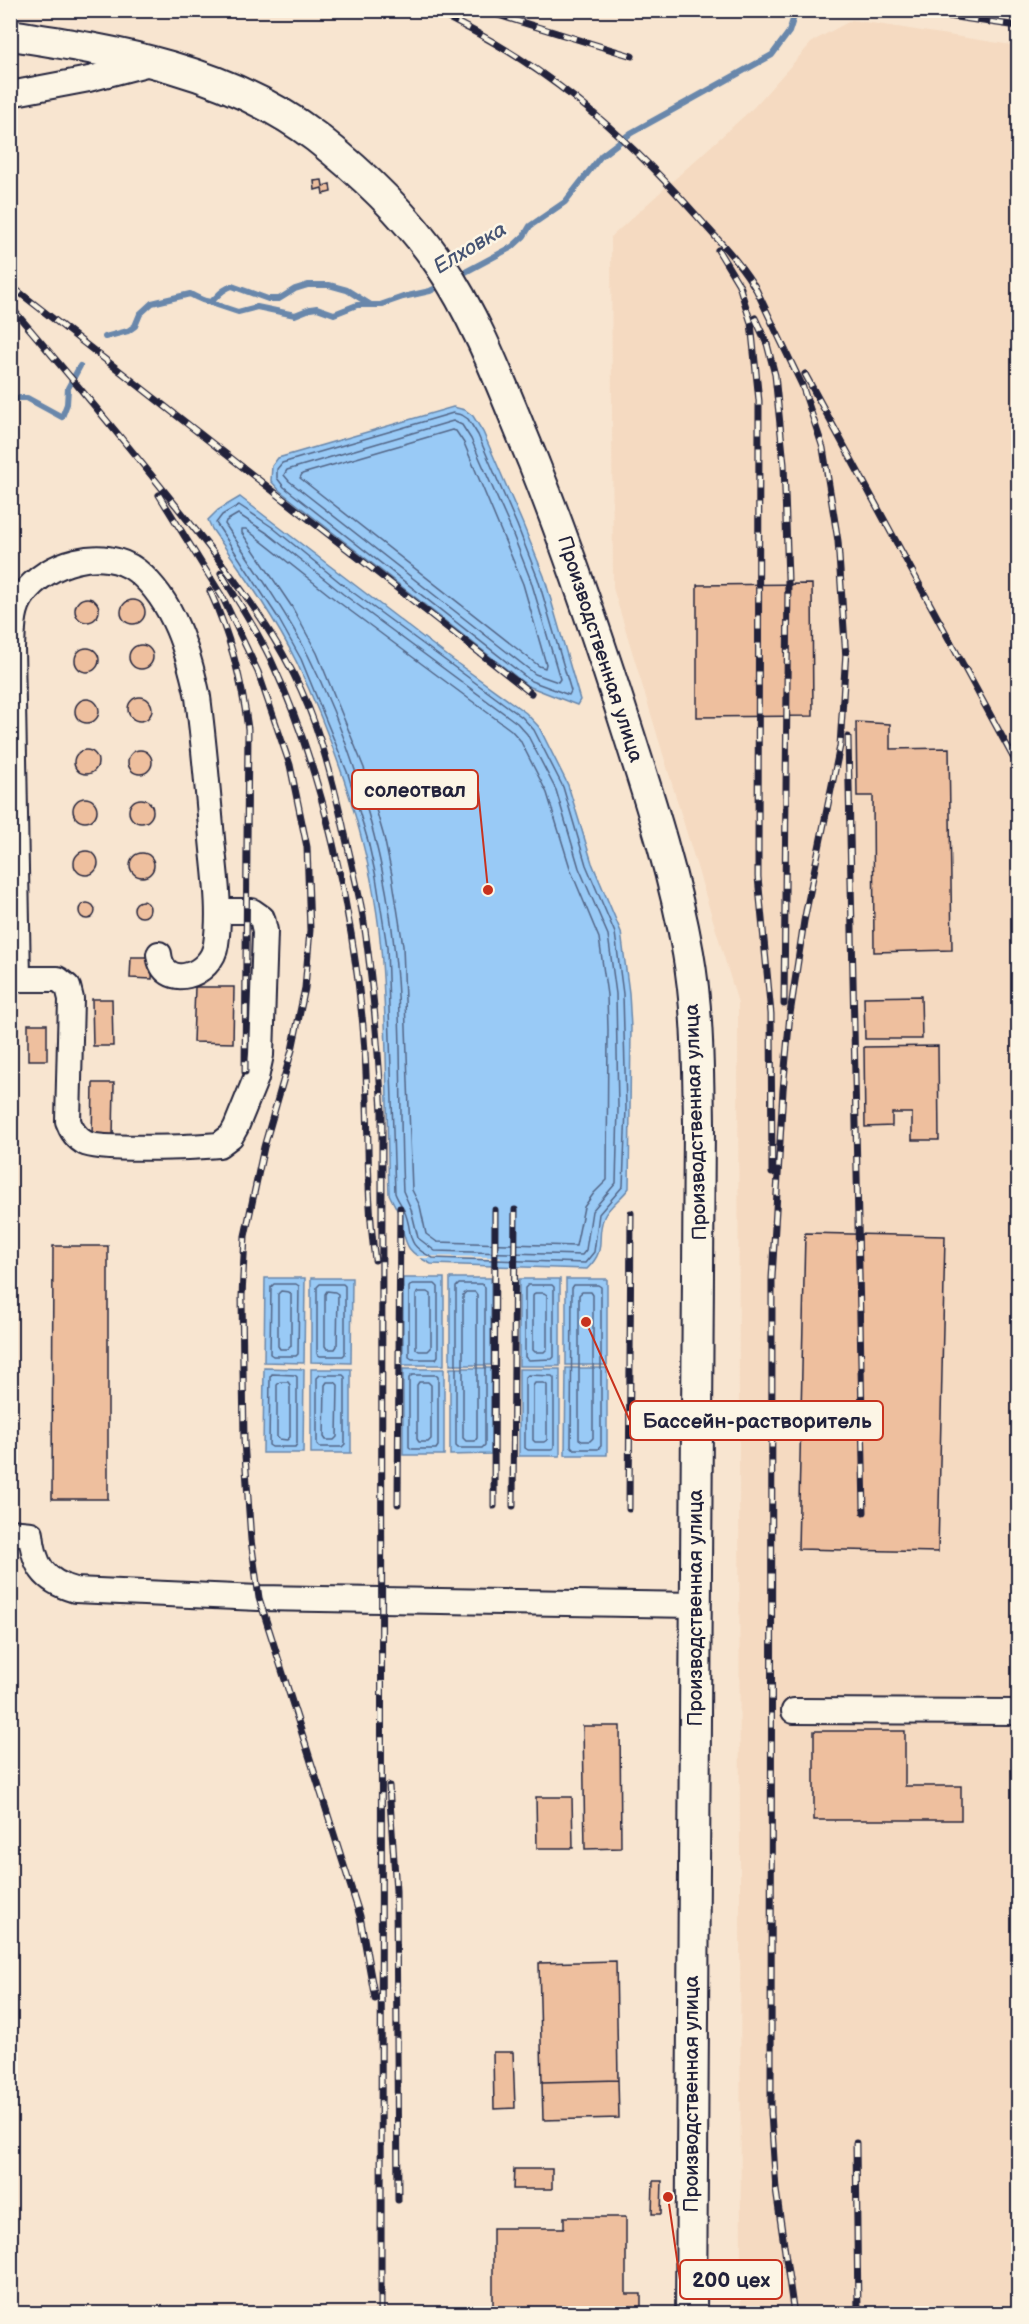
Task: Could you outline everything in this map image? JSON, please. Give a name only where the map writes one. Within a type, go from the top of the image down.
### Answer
[{"type":"main road","name":"Производственная улица","points":[[10,35],[91,47],[155,62],[224,85],[261,103],[313,135],[387,200],[412,227],[437,261],[461,302],[505,396],[563,536],[656,820],[675,887],[689,957],[697,1040],[699,1123],[691,2313]]},
{"type":"lane","points":[[10,94],[89,80],[155,62]]},
{"type":"lane","points":[[159,954],[162,968],[166,972],[179,976],[198,973],[208,963],[216,949],[218,911],[199,706],[192,670],[178,630],[165,604],[149,583],[126,564],[113,559],[98,558],[63,566],[33,583],[22,596],[14,619],[12,648],[14,979],[58,979],[68,987],[71,999],[68,1121],[77,1137],[85,1143],[104,1147],[219,1145],[231,1136],[259,1066],[265,931],[262,918],[252,911],[218,911]]},
{"type":"lane","points":[[10,1532],[31,1534],[33,1556],[40,1568],[61,1586],[75,1590],[259,1598],[696,1605]]},
{"type":"lane","points":[[794,1711],[1018,1712]]},
{"type":"shaded area","points":[[852,20],[1018,46],[1018,2313],[743,2314],[741,2311],[738,1003],[613,588],[611,237],[754,107],[813,41]]},
{"type":"water","points":[[453,407],[465,410],[473,416],[483,432],[522,522],[544,576],[580,700],[577,705],[528,686],[280,491],[271,481],[272,466],[278,458]]},
{"type":"water","points":[[240,497],[454,661],[526,713],[539,727],[568,785],[592,863],[621,932],[631,1028],[629,1188],[604,1217],[599,1249],[587,1269],[431,1264],[415,1254],[407,1245],[398,1212],[389,1194],[386,1040],[381,949],[377,913],[362,839],[339,766],[297,663],[268,611],[208,520],[218,510]]},
{"type":"water","points":[[265,1278],[305,1278],[304,1363],[264,1362]]},
{"type":"water","points":[[311,1278],[352,1278],[351,1363],[311,1362]]},
{"type":"water","points":[[403,1278],[444,1278],[444,1365],[403,1365]]},
{"type":"water","points":[[450,1278],[491,1278],[491,1365],[450,1365]]},
{"type":"water","points":[[519,1279],[560,1279],[560,1366],[519,1366]]},
{"type":"water","points":[[566,1279],[607,1279],[607,1365],[566,1365]]},
{"type":"water","points":[[264,1368],[304,1369],[303,1453],[263,1453]]},
{"type":"water","points":[[450,1368],[491,1368],[491,1454],[450,1455]]},
{"type":"water","points":[[566,1368],[607,1368],[607,1455],[565,1455]]},
{"type":"water","points":[[311,1369],[351,1369],[351,1453],[311,1453]]},
{"type":"water","points":[[403,1369],[444,1369],[444,1455],[403,1455]]},
{"type":"water","points":[[519,1369],[560,1369],[560,1456],[519,1456]]},
{"type":"pier","points":[[412,1256],[501,1257],[501,1259],[415,1258]]},
{"type":"building","points":[[322,180],[323,186],[330,184],[331,192],[323,194],[322,188],[315,190],[314,181]]},
{"type":"building","points":[[812,584],[813,716],[697,717],[697,585]]},
{"type":"building","points":[[87,598],[96,601],[99,610],[96,619],[87,622],[78,619],[75,610],[78,601]]},
{"type":"building","points":[[133,600],[142,603],[145,612],[142,621],[133,624],[124,621],[121,612],[124,603]]},
{"type":"building","points":[[141,645],[150,648],[153,657],[150,666],[141,669],[132,666],[129,657],[132,648]]},
{"type":"building","points":[[87,648],[96,651],[99,660],[96,669],[87,672],[78,669],[75,660],[78,651]]},
{"type":"building","points":[[140,697],[149,700],[152,709],[149,718],[140,721],[131,718],[128,709],[131,700]]},
{"type":"building","points":[[87,699],[96,702],[99,711],[96,720],[87,723],[78,720],[75,711],[78,702]]},
{"type":"building","points":[[856,722],[890,724],[890,749],[949,748],[952,950],[874,952],[873,796],[857,796]]},
{"type":"building","points":[[86,750],[95,753],[98,762],[95,771],[86,774],[77,771],[74,762],[77,753]]},
{"type":"building","points":[[140,750],[149,753],[152,762],[149,771],[140,774],[131,771],[128,762],[131,753]]},
{"type":"building","points":[[85,798],[94,801],[97,810],[94,819],[85,822],[76,819],[73,810],[76,801]]},
{"type":"building","points":[[141,799],[150,802],[153,811],[150,820],[141,823],[132,820],[129,811],[132,802]]},
{"type":"building","points":[[86,851],[95,854],[98,863],[95,872],[86,875],[77,872],[74,863],[77,854]]},
{"type":"building","points":[[142,853],[151,856],[154,865],[151,874],[142,877],[133,874],[130,865],[133,856]]},
{"type":"building","points":[[139,901],[145,901],[150,909],[148,915],[139,917],[134,912],[134,906]]},
{"type":"building","points":[[84,903],[90,903],[95,911],[93,917],[84,919],[79,914],[79,908]]},
{"type":"building","points":[[131,957],[153,957],[152,979],[130,978]]},
{"type":"building","points":[[195,987],[234,987],[233,1043],[193,1042]]},
{"type":"building","points":[[921,996],[922,1039],[865,1039],[864,997]]},
{"type":"building","points":[[92,999],[112,999],[113,1046],[93,1046]]},
{"type":"building","points":[[28,1024],[47,1024],[47,1060],[28,1060]]},
{"type":"building","points":[[938,1046],[939,1140],[912,1140],[912,1113],[892,1113],[892,1126],[865,1127],[864,1047]]},
{"type":"building","points":[[93,1083],[114,1083],[113,1138],[92,1138]]},
{"type":"building","points":[[805,1233],[945,1236],[938,1552],[798,1549]]},
{"type":"building","points":[[53,1246],[108,1246],[108,1499],[52,1499]]},
{"type":"building","points":[[583,1726],[620,1726],[621,1848],[585,1849]]},
{"type":"building","points":[[814,1731],[905,1731],[905,1786],[961,1786],[961,1820],[814,1820]]},
{"type":"building","points":[[536,1797],[572,1797],[573,1848],[537,1848]]},
{"type":"building","points":[[616,1961],[618,2080],[542,2082],[539,1963]]},
{"type":"building","points":[[493,2052],[513,2052],[515,2108],[494,2109]]},
{"type":"building","points":[[618,2080],[619,2118],[543,2120],[542,2082]]},
{"type":"building","points":[[514,2169],[552,2169],[552,2189],[513,2189]]},
{"type":"building","points":[[653,2181],[662,2181],[661,2214],[652,2214]]},
{"type":"building","points":[[564,2217],[626,2217],[626,2294],[641,2294],[641,2314],[493,2314],[493,2228],[564,2228]]},
{"type":"waterway","name":"Елховка","points":[[456,277],[512,247],[524,236],[530,226],[565,202],[601,156],[631,133],[772,55],[789,32],[796,10]]},
{"type":"waterway","name":"Елховка","points":[[105,337],[128,331],[135,326],[140,314],[152,303],[190,294],[211,301],[232,286],[268,299],[279,299],[295,289],[308,285],[329,285],[347,290],[371,305],[380,305],[430,291],[442,285]]},
{"type":"waterway","points":[[208,302],[238,312],[257,307],[295,315],[317,308],[334,314],[357,305],[371,305]]},
{"type":"waterway","name":"Елховка","points":[[10,398],[27,398],[62,417],[67,404],[68,388],[80,366]]},
{"type":"railway","points":[[432,10],[508,51],[543,74],[607,125],[638,153],[697,216],[737,261],[757,291]]},
{"type":"railway","points":[[482,10],[632,56]]},
{"type":"railway","points":[[907,10],[1018,26]]},
{"type":"railway","points":[[718,250],[741,288]]},
{"type":"railway","points":[[738,282],[751,323],[759,401],[758,877],[771,1014],[772,1173]]},
{"type":"railway","points":[[10,285],[531,693]]},
{"type":"railway","points":[[754,285],[802,385],[823,448],[838,541],[846,659]]},
{"type":"railway","points":[[10,306],[203,539],[251,604],[280,649],[302,691],[322,746],[363,916],[375,1014],[382,1112],[381,2314]]},
{"type":"railway","points":[[755,318],[767,344],[775,375],[784,464],[788,579],[784,1004]]},
{"type":"railway","points":[[805,374],[1018,766]]},
{"type":"railway","points":[[159,495],[223,598],[258,672],[290,765],[307,847],[310,930],[305,988],[292,1050],[264,1147],[245,1236],[242,1296],[244,1441],[251,1540],[259,1598],[360,1916],[375,1999]]},
{"type":"railway","points":[[221,573],[266,649],[290,703],[321,796],[344,894],[353,943],[364,1038],[370,1205],[375,1260]]},
{"type":"railway","points":[[210,591],[224,624],[234,658],[248,729],[245,1072]]},
{"type":"railway","points":[[794,2314],[776,2190],[771,2113],[772,1278],[783,1090],[790,1014],[804,921],[840,746],[846,651]]},
{"type":"railway","points":[[848,737],[864,1512]]},
{"type":"railway","points":[[398,1504],[400,1208]]},
{"type":"railway","points":[[494,1506],[495,1210]]},
{"type":"railway","points":[[513,1506],[515,1210]]},
{"type":"railway","points":[[629,1509],[631,1213]]},
{"type":"railway","points":[[389,1786],[396,1891],[398,2200]]},
{"type":"railway","points":[[856,2143],[858,2314]]},
{"type":"place","name":"солеотвал","points":[[488,890]]},
{"type":"place","name":"Бассейн-растворитель","points":[[586,1322]]},
{"type":"place","name":"200 цех","points":[[668,2197]]}]
